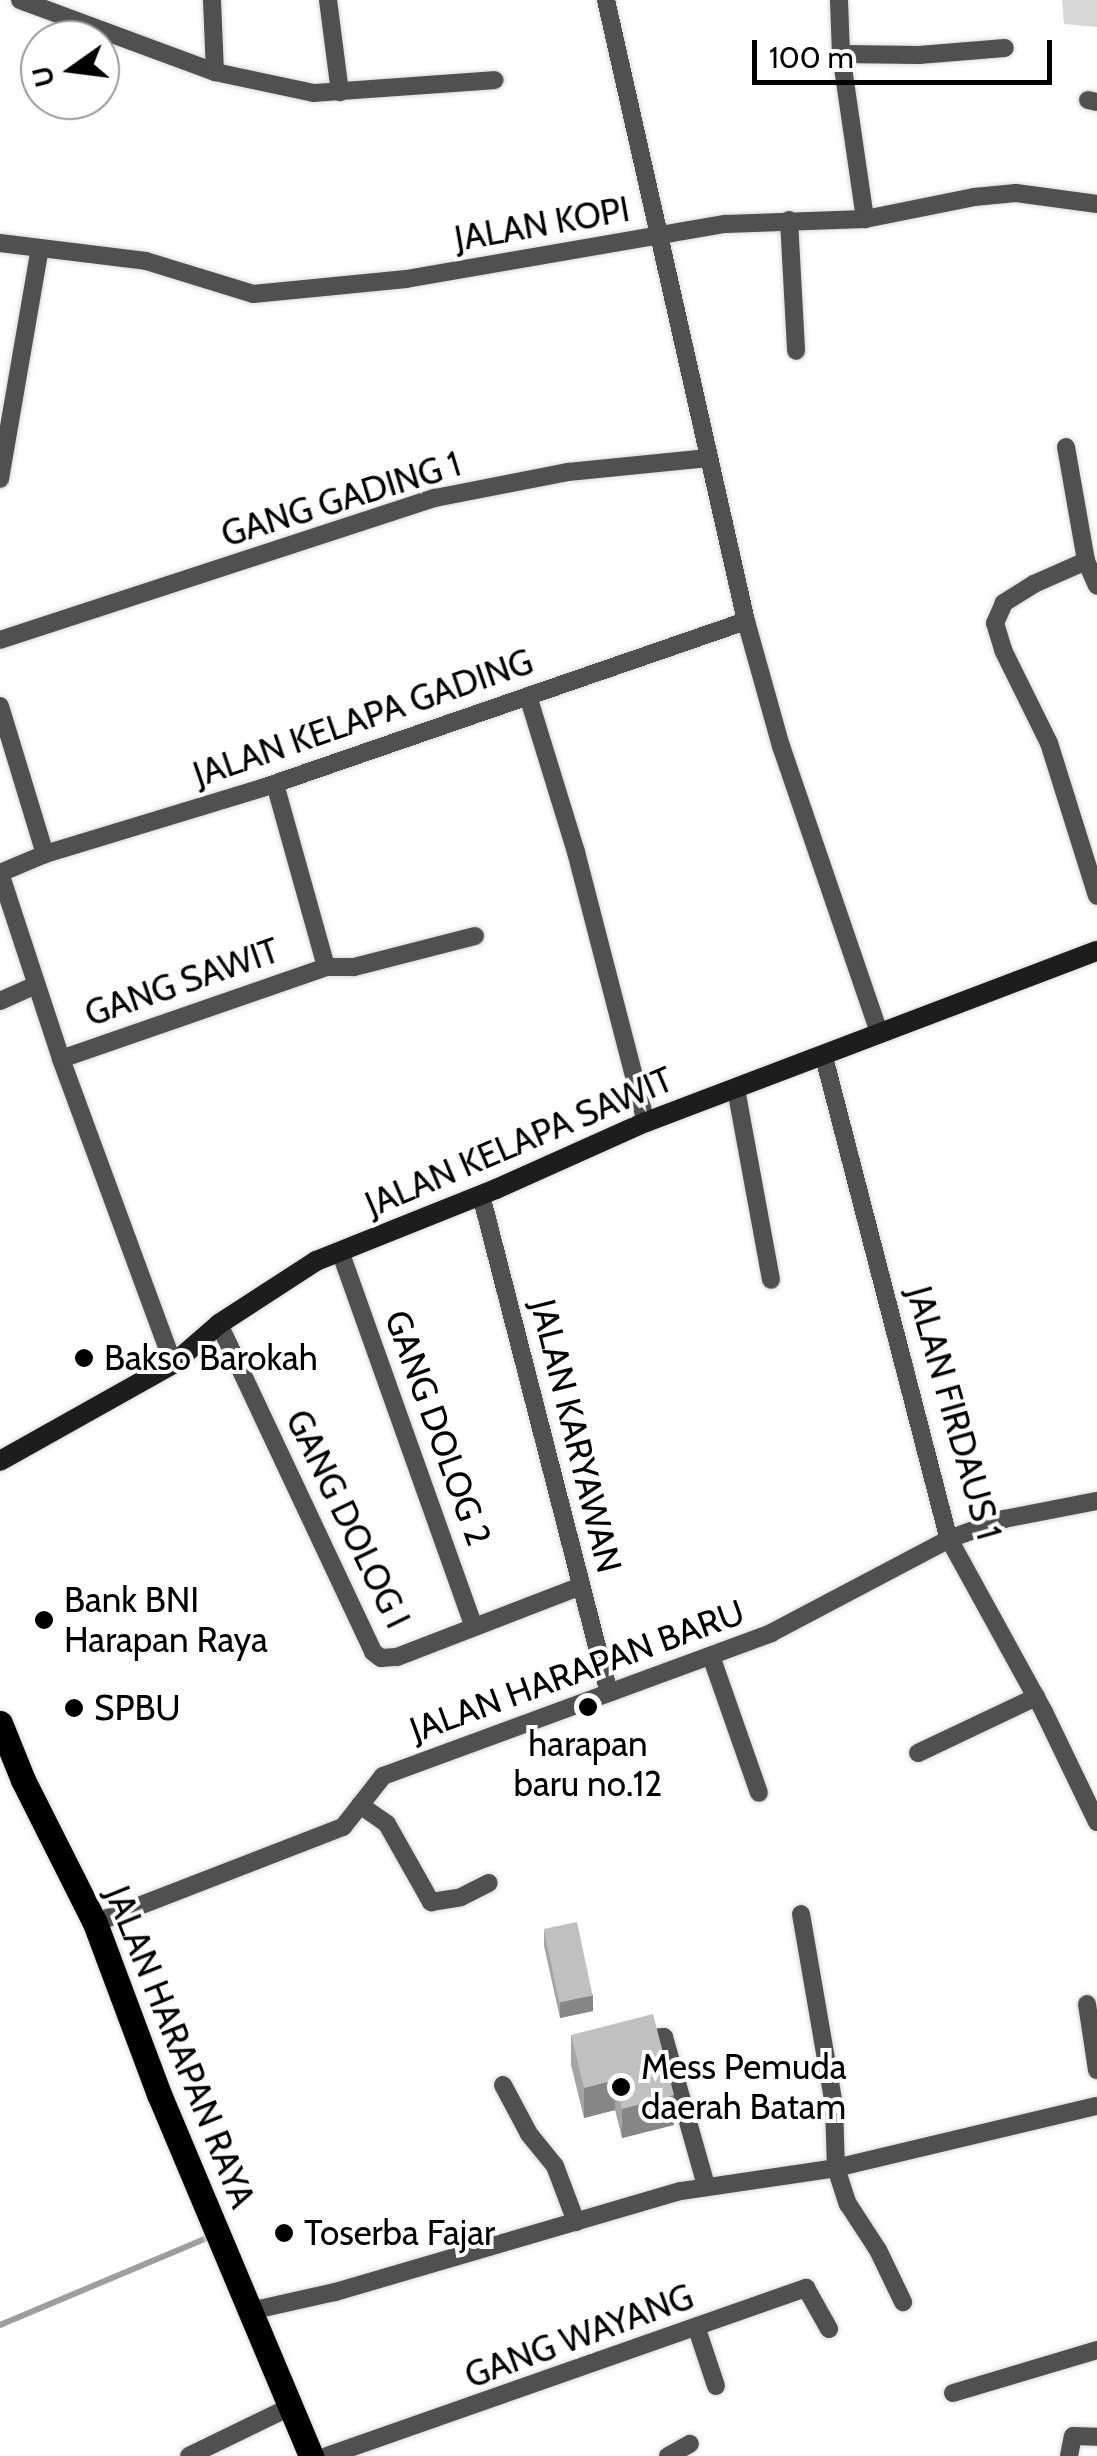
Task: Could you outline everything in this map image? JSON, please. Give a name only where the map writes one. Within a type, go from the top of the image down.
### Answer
[{"type":"main road","name":"JALAN KELAPA SAWIT","points":[[0,1460],[173,1364],[218,1324],[316,1261],[481,1195],[646,1122],[1097,951]]},
{"type":"main road","name":"JALAN HARAPAN RAYA","points":[[0,1723],[23,1780],[96,1923],[159,2094],[311,2456]]},
{"type":"street","points":[[20,0],[215,72],[314,94],[495,80]]},
{"type":"street","points":[[212,0],[215,72]]},
{"type":"street","points":[[328,0],[340,92]]},
{"type":"street","points":[[606,0],[746,621],[781,746],[879,1032]]},
{"type":"street","points":[[839,0],[841,54],[865,220]]},
{"type":"street","points":[[841,54],[918,55],[1005,48]]},
{"type":"street","name":"JALAN KOPI","points":[[0,243],[146,260],[253,294],[355,287],[726,224],[865,220],[974,197],[1016,193],[1097,204]]},
{"type":"street","points":[[789,220],[796,351]]},
{"type":"street","points":[[0,479],[40,248]]},
{"type":"street","points":[[1066,447],[1086,561],[1097,586]]},
{"type":"street","name":"GANG GADING 1","points":[[0,640],[435,498],[568,472],[708,458]]},
{"type":"street","points":[[1086,561],[1004,602],[994,623],[1003,650],[1049,743],[1097,896]]},
{"type":"street","name":"JALAN KELAPA GADING","points":[[0,873],[45,854],[274,784],[746,621]]},
{"type":"street","points":[[528,696],[576,852],[646,1122]]},
{"type":"street","points":[[0,706],[45,854]]},
{"type":"street","name":"GANG SAWIT","points":[[274,784],[326,966]]},
{"type":"street","points":[[0,873],[61,1058],[173,1364]]},
{"type":"street","name":"GANG SAWIT","points":[[61,1058],[326,966],[354,966],[475,936]]},
{"type":"street","points":[[0,1001],[36,985]]},
{"type":"street","name":"JALAN FIRDAUS 1","points":[[824,1057],[949,1540],[1036,1697],[1097,1822]]},
{"type":"street","points":[[736,1089],[772,1280]]},
{"type":"street","name":"JALAN KARYAWAN","points":[[481,1195],[608,1693]]},
{"type":"street","name":"GANG DOLOG 2","points":[[340,1252],[474,1627]]},
{"type":"street","name":"GANG DOLOG I","points":[[218,1324],[373,1652],[382,1658],[397,1657],[581,1586]]},
{"type":"street","name":"JALAN HARAPAN BARU","points":[[96,1923],[343,1827],[383,1776],[771,1633],[949,1540],[1004,1518],[1097,1501]]},
{"type":"street","points":[[711,1656],[759,1793]]},
{"type":"street","points":[[918,1753],[1036,1697]]},
{"type":"street","points":[[360,1805],[387,1824],[431,1902],[462,1897],[489,1883]]},
{"type":"street","points":[[801,1914],[834,2105],[836,2168],[848,2204],[878,2250],[902,2302]]},
{"type":"street","points":[[1088,2004],[1097,2070]]},
{"type":"street","points":[[625,2042],[656,2034],[664,2038],[706,2186]]},
{"type":"street","points":[[503,2086],[529,2134],[555,2166],[576,2222]]},
{"type":"street","points":[[250,2311],[335,2292],[706,2186],[836,2168],[1097,2106]]},
{"type":"street","name":"GANG WAYANG","points":[[328,2456],[696,2330],[806,2288],[829,2329]]},
{"type":"street","points":[[696,2330],[716,2386]]},
{"type":"street","points":[[953,2393],[1097,2350]]},
{"type":"street","points":[[189,2456],[290,2407]]},
{"type":"street","points":[[1069,2456],[1073,2436],[1097,2437]]},
{"type":"street","points":[[668,2456],[690,2444]]},
{"type":"shaded area","points":[[1062,0],[1097,0],[1097,27],[1064,24]]},
{"type":"building","points":[[577,1922],[593,1995],[559,2002],[544,1929]]},
{"type":"building","points":[[653,2014],[674,2095],[622,2109],[615,2080],[584,2088],[571,2035]]},
{"type":"waterway","points":[[0,2325],[205,2239]]},
{"type":"place","name":"Bakso Barokah","points":[[84,1358]]},
{"type":"place","name":"Bank BNI Harapan Raya","points":[[44,1620]]},
{"type":"place","name":"harapan baru no.12","points":[[588,1707]]},
{"type":"place","name":"SPBU","points":[[74,1708]]},
{"type":"place","name":"Mess Pemuda daerah Batam","points":[[621,2087]]},
{"type":"place","name":"Toserba Fajar","points":[[284,2233]]}]
